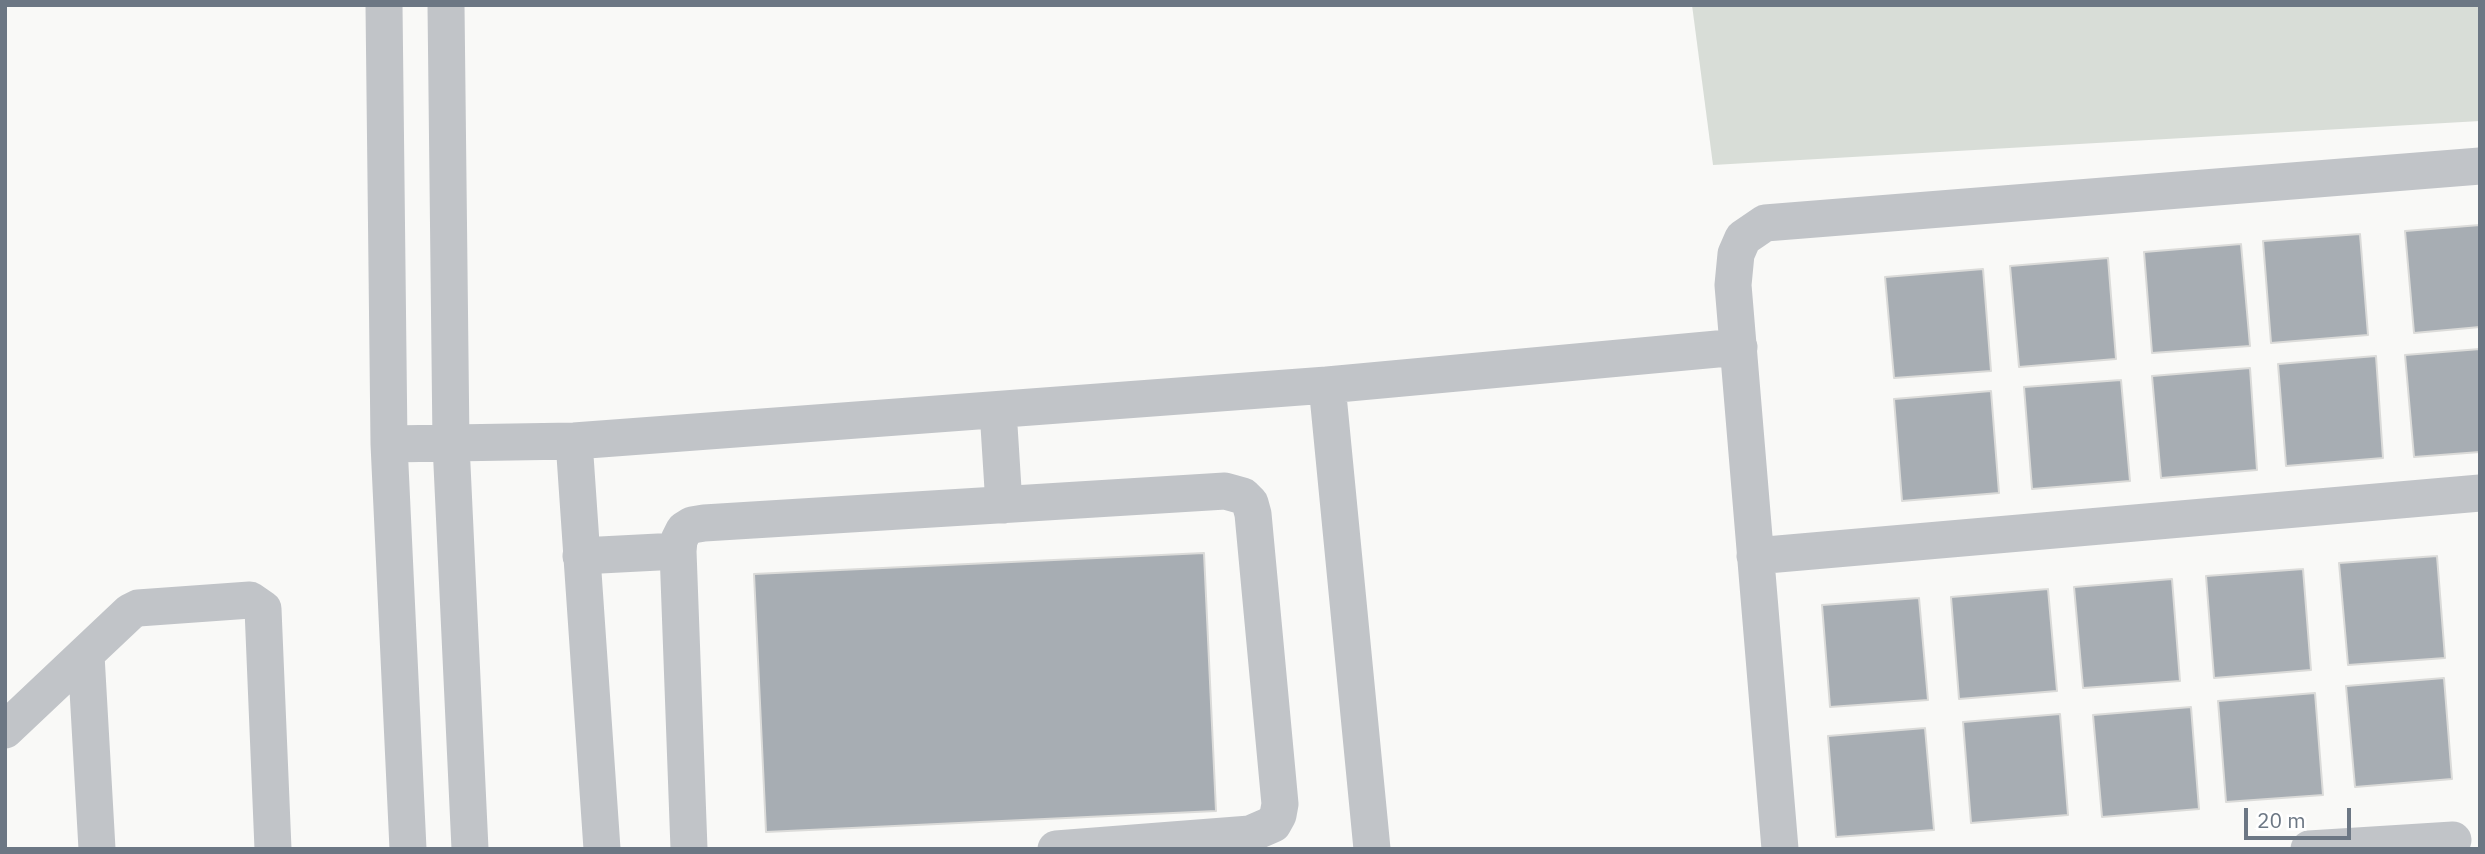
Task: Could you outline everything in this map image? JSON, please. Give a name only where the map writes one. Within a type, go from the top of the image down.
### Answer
[{"type":"street","points":[[384,5],[389,444],[408,849]]},
{"type":"street","points":[[446,5],[451,444],[470,849]]},
{"type":"street","points":[[1780,849],[1733,285],[1736,254],[1743,238],[1765,223],[2480,166]]},
{"type":"street","points":[[389,444],[574,441],[1327,385],[1739,347]]},
{"type":"street","points":[[1327,385],[1372,849]]},
{"type":"street","points":[[998,410],[1004,505]]},
{"type":"street","points":[[574,441],[602,849]]},
{"type":"street","points":[[689,849],[678,551],[684,530],[704,523],[1225,491],[1243,496],[1250,503],[1253,514],[1280,804],[1273,824],[1250,834],[1056,849]]},
{"type":"street","points":[[1755,556],[2480,493]]},
{"type":"street","points":[[581,556],[678,551]]},
{"type":"street","points":[[5,730],[130,612],[138,608],[250,600],[263,609],[273,849]]},
{"type":"street","points":[[86,655],[97,849]]},
{"type":"street","points":[[2309,849],[2453,840]]},
{"type":"shaded area","points":[[1692,5],[2480,5],[2480,121],[1713,165]]},
{"type":"building","points":[[2480,225],[2480,327],[2414,333],[2405,231]]},
{"type":"building","points":[[2360,234],[2368,335],[2271,343],[2263,241]]},
{"type":"building","points":[[2241,244],[2250,346],[2152,353],[2144,252]]},
{"type":"building","points":[[2108,258],[2116,359],[2019,367],[2010,266]]},
{"type":"building","points":[[1983,269],[1991,371],[1894,378],[1885,277]]},
{"type":"building","points":[[2480,349],[2480,452],[2414,457],[2405,355]]},
{"type":"building","points":[[2376,356],[2383,458],[2286,466],[2278,364]]},
{"type":"building","points":[[2250,368],[2257,470],[2161,478],[2152,376]]},
{"type":"building","points":[[2121,380],[2130,481],[2032,489],[2024,387]]},
{"type":"building","points":[[1991,391],[1999,493],[1902,501],[1894,399]]},
{"type":"building","points":[[1204,553],[1216,811],[766,832],[754,574]]},
{"type":"building","points":[[2437,556],[2445,658],[2348,665],[2339,563]]},
{"type":"building","points":[[2303,569],[2311,670],[2214,678],[2206,576]]},
{"type":"building","points":[[2172,579],[2180,681],[2083,688],[2074,587]]},
{"type":"building","points":[[2048,589],[2057,691],[1959,699],[1951,597]]},
{"type":"building","points":[[1919,598],[1928,700],[1830,707],[1822,605]]},
{"type":"building","points":[[2444,678],[2452,779],[2355,787],[2346,686]]},
{"type":"building","points":[[2315,693],[2323,795],[2226,802],[2218,701]]},
{"type":"building","points":[[2191,707],[2199,809],[2102,817],[2093,715]]},
{"type":"building","points":[[2060,714],[2068,815],[1971,823],[1963,722]]},
{"type":"building","points":[[1925,728],[1934,830],[1836,837],[1828,736]]}]
